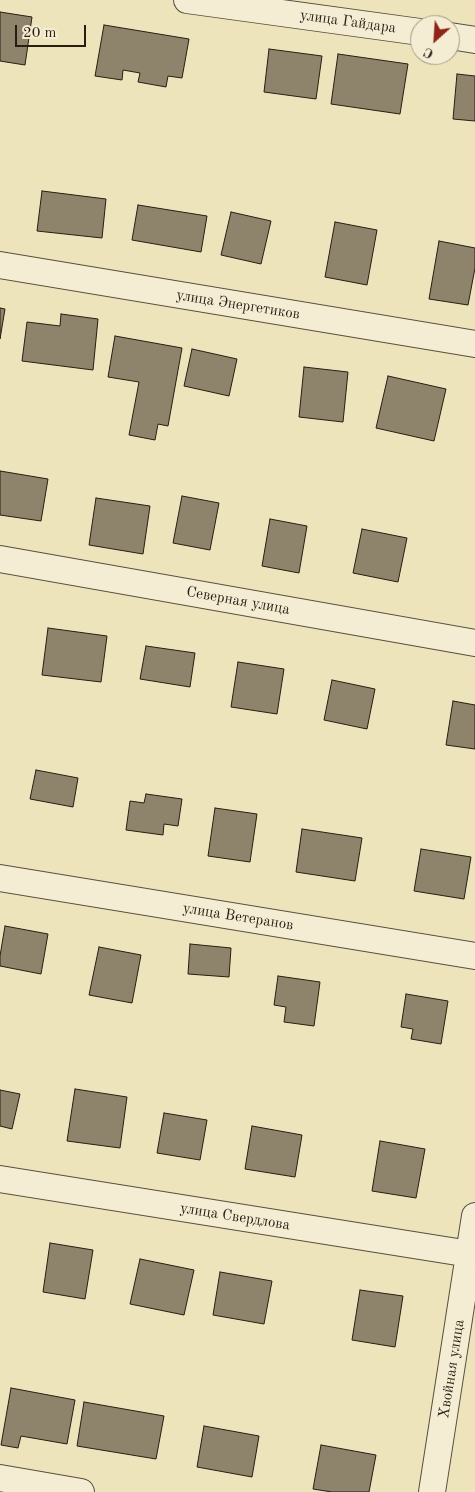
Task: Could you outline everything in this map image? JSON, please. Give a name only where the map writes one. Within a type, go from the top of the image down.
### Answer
[{"type":"street","name":"улица Гайдара","points":[[187,0],[410,31]]},
{"type":"street","points":[[460,38],[475,40]]},
{"type":"street","name":"улица Энергетиков","points":[[0,265],[475,344]]},
{"type":"street","name":"Северная улица","points":[[0,559],[475,643]]},
{"type":"street","name":"улица Ветеранов","points":[[0,878],[475,956]]},
{"type":"street","name":"улица Свердлова","points":[[0,1179],[470,1254]]},
{"type":"street","name":"Хвойная улица","points":[[432,1492],[475,1216]]},
{"type":"street","points":[[0,1478],[81,1492]]},
{"type":"building","points":[[0,12],[32,17],[25,65],[0,61]]},
{"type":"building","points":[[104,25],[189,39],[182,78],[168,76],[166,87],[138,82],[140,73],[123,70],[122,80],[95,76]]},
{"type":"building","points":[[269,49],[322,56],[316,99],[264,92]]},
{"type":"building","points":[[338,54],[408,64],[400,114],[331,104]]},
{"type":"building","points":[[457,74],[475,76],[475,121],[453,119]]},
{"type":"building","points":[[42,191],[106,199],[102,238],[37,231]]},
{"type":"building","points":[[138,205],[207,216],[201,252],[132,240]]},
{"type":"building","points":[[231,212],[271,221],[261,264],[221,255]]},
{"type":"building","points":[[335,222],[377,230],[367,285],[325,277]]},
{"type":"building","points":[[439,241],[475,248],[475,268],[468,305],[429,299]]},
{"type":"building","points":[[0,308],[5,309],[0,339]]},
{"type":"building","points":[[61,314],[98,319],[93,370],[22,361],[27,322],[60,326]]},
{"type":"building","points":[[115,336],[182,348],[168,426],[158,424],[155,440],[129,435],[139,382],[108,377]]},
{"type":"building","points":[[192,349],[237,359],[229,396],[184,386]]},
{"type":"building","points":[[304,367],[348,372],[343,422],[299,417]]},
{"type":"building","points":[[388,376],[446,389],[434,441],[376,428]]},
{"type":"building","points":[[0,471],[48,479],[41,521],[0,515]]},
{"type":"building","points":[[182,496],[219,503],[210,550],[173,543]]},
{"type":"building","points":[[96,498],[150,506],[143,554],[89,545]]},
{"type":"building","points":[[270,519],[307,526],[299,573],[262,566]]},
{"type":"building","points":[[362,529],[407,538],[398,582],[353,573]]},
{"type":"building","points":[[48,628],[107,636],[101,682],[42,675]]},
{"type":"building","points":[[146,646],[195,653],[190,687],[140,679]]},
{"type":"building","points":[[238,662],[284,669],[277,714],[231,707]]},
{"type":"building","points":[[332,680],[375,689],[367,729],[324,720]]},
{"type":"building","points":[[453,701],[475,705],[475,749],[446,745]]},
{"type":"building","points":[[36,770],[78,778],[73,807],[30,799]]},
{"type":"building","points":[[146,794],[182,799],[178,826],[164,824],[163,835],[126,830],[130,801],[144,803]]},
{"type":"building","points":[[215,808],[257,814],[250,862],[208,856]]},
{"type":"building","points":[[302,829],[362,838],[355,881],[296,872]]},
{"type":"building","points":[[421,849],[471,857],[464,899],[414,891]]},
{"type":"building","points":[[5,926],[48,934],[41,974],[0,966]]},
{"type":"building","points":[[190,944],[231,948],[229,977],[188,974]]},
{"type":"building","points":[[99,947],[141,955],[132,1003],[89,995]]},
{"type":"building","points":[[278,976],[320,982],[314,1026],[284,1022],[286,1007],[274,1005]]},
{"type":"building","points":[[406,994],[448,1001],[441,1044],[411,1039],[413,1029],[401,1027]]},
{"type":"building","points":[[75,1089],[127,1097],[120,1148],[67,1141]]},
{"type":"building","points":[[0,1090],[20,1094],[12,1129],[0,1126]]},
{"type":"building","points":[[164,1113],[207,1120],[200,1160],[157,1153]]},
{"type":"building","points":[[252,1126],[302,1135],[295,1177],[245,1169]]},
{"type":"building","points":[[380,1141],[425,1149],[416,1198],[372,1191]]},
{"type":"building","points":[[50,1243],[93,1250],[85,1299],[43,1292]]},
{"type":"building","points":[[140,1259],[194,1270],[184,1315],[130,1304]]},
{"type":"building","points":[[220,1272],[272,1281],[264,1324],[213,1315]]},
{"type":"building","points":[[360,1290],[403,1296],[395,1347],[352,1340]]},
{"type":"building","points":[[11,1388],[75,1400],[67,1444],[21,1436],[18,1448],[1,1445]]},
{"type":"building","points":[[84,1402],[164,1416],[156,1459],[77,1446]]},
{"type":"building","points":[[204,1426],[259,1436],[252,1477],[197,1467]]},
{"type":"building","points":[[321,1445],[376,1455],[369,1492],[332,1492],[313,1489]]}]
